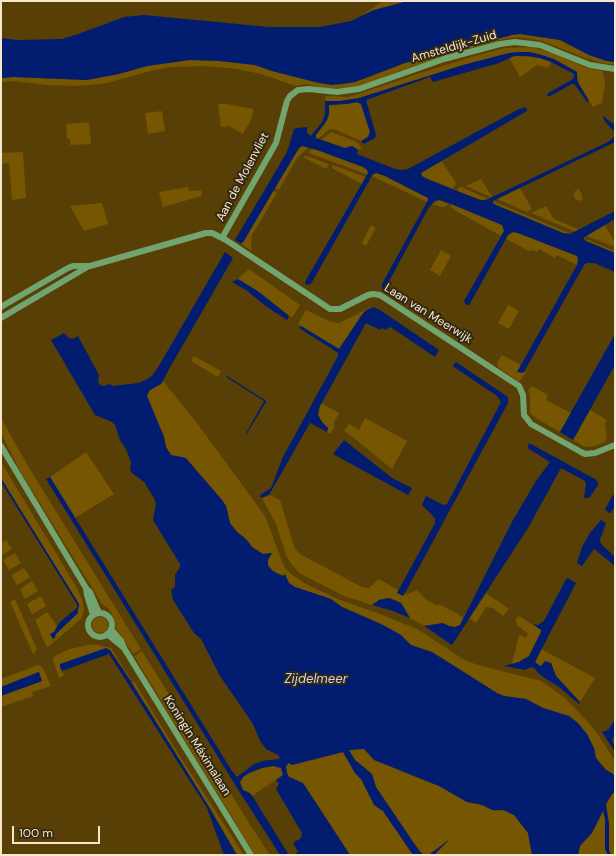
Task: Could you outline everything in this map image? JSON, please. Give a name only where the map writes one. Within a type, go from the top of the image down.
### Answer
[{"type":"street","name":"Amsteldijk-Zuid","points":[[287,101],[290,96],[298,90],[310,89],[337,92],[359,89],[444,59],[500,44],[515,42],[540,45],[590,65],[615,69]]},
{"type":"street","name":"Aan de Molenvliet","points":[[222,238],[276,143],[287,101]]},
{"type":"street","name":"Laan van Meerwijk","points":[[1,318],[90,266],[212,233],[222,238],[330,309],[340,309],[368,295],[380,295],[519,386],[523,394],[524,415],[532,424],[586,454],[594,453],[615,445]]},
{"type":"street","name":"Laan van Meerwijk","points":[[1,307],[68,268],[73,266],[90,266]]},
{"type":"street","points":[[1,446],[92,596],[96,614]]},
{"type":"street","points":[[96,614],[104,614],[109,618],[111,623],[109,632],[98,637],[90,633],[88,623],[96,614]]},
{"type":"street","name":"Koningin Máximalaan","points":[[109,632],[121,641],[251,855]]},
{"type":"shaded area","points":[[383,1],[408,1],[374,10],[362,15]]},
{"type":"shaded area","points":[[520,34],[560,40],[589,55],[615,62],[615,65],[585,58],[542,41],[519,37],[486,44],[399,71],[351,89],[339,90],[306,84],[296,86],[261,74],[237,69],[206,66],[171,67],[150,71],[107,83],[80,86],[46,85],[14,81],[1,82],[1,78],[14,77],[87,80],[119,74],[147,66],[190,60],[219,61],[255,65],[319,83],[355,82],[405,63]]},
{"type":"shaded area","points":[[532,47],[553,53],[587,68],[603,71],[605,83],[602,103],[593,107],[579,84],[577,74],[554,59],[529,52],[509,53],[463,65],[359,98],[340,101],[325,101],[326,96],[347,97],[478,55],[505,48]]},
{"type":"shaded area","points":[[518,56],[540,58],[551,62],[548,68],[537,65],[520,77],[509,57]]},
{"type":"shaded area","points":[[357,102],[361,104],[370,132],[367,137],[361,141],[336,130],[329,129],[318,139],[316,138],[316,135],[325,124],[329,114],[329,105]]},
{"type":"shaded area","points":[[218,104],[227,104],[253,109],[252,118],[243,134],[229,126],[221,127]]},
{"type":"shaded area","points":[[162,111],[165,131],[148,134],[145,113]]},
{"type":"shaded area","points":[[89,122],[91,144],[70,145],[70,139],[67,139],[66,124]]},
{"type":"shaded area","points":[[331,132],[357,142],[362,148],[358,150],[352,146],[345,148],[321,140]]},
{"type":"shaded area","points":[[302,146],[309,147],[297,158],[279,190],[275,188],[299,148]]},
{"type":"shaded area","points":[[313,148],[363,167],[367,170],[368,175],[309,153]]},
{"type":"shaded area","points":[[23,152],[26,198],[12,200],[9,163],[1,164],[1,153]]},
{"type":"shaded area","points":[[305,156],[329,164],[326,169],[303,157]]},
{"type":"shaded area","points":[[441,160],[456,183],[453,189],[422,176],[421,173],[423,171]]},
{"type":"shaded area","points":[[333,165],[366,177],[362,184],[332,168]]},
{"type":"shaded area","points":[[376,173],[428,198],[427,202],[372,176]]},
{"type":"shaded area","points":[[481,179],[493,198],[466,186]]},
{"type":"shaded area","points":[[188,187],[189,191],[201,190],[202,196],[163,207],[159,192]]},
{"type":"shaded area","points":[[461,187],[488,199],[481,200],[457,191],[458,188]]},
{"type":"shaded area","points":[[520,188],[532,209],[527,212],[497,199]]},
{"type":"shaded area","points":[[579,189],[582,195],[582,200],[579,201],[575,199],[574,195],[575,191]]},
{"type":"shaded area","points":[[273,191],[277,193],[252,235],[252,251],[241,244]]},
{"type":"shaded area","points":[[439,200],[448,203],[447,206],[442,207],[432,204]]},
{"type":"shaded area","points":[[493,201],[571,234],[563,233],[496,205]]},
{"type":"shaded area","points":[[102,203],[108,224],[84,231],[70,206]]},
{"type":"shaded area","points":[[451,204],[502,225],[504,231],[501,236],[456,211],[451,207]]},
{"type":"shaded area","points":[[546,206],[554,219],[580,230],[576,232],[531,213]]},
{"type":"shaded area","points":[[604,224],[615,242],[613,246],[586,236]]},
{"type":"shaded area","points":[[371,225],[376,228],[366,246],[362,243]]},
{"type":"shaded area","points":[[513,232],[577,256],[577,265],[557,255],[555,258],[539,249],[537,252],[532,250],[529,251],[506,239],[508,235]]},
{"type":"shaded area","points":[[583,238],[615,251],[615,253],[586,241]]},
{"type":"shaded area","points":[[441,250],[451,256],[440,276],[430,270]]},
{"type":"shaded area","points":[[249,269],[300,305],[292,318],[259,292],[238,279]]},
{"type":"shaded area","points":[[508,305],[519,311],[509,329],[498,323]]},
{"type":"shaded area","points":[[373,307],[365,311],[339,349],[298,324],[306,310],[331,322],[339,323]]},
{"type":"shaded area","points":[[502,355],[521,365],[517,372],[524,372],[525,370],[525,374],[519,382],[498,367],[497,363]]},
{"type":"shaded area","points":[[194,356],[221,371],[218,377],[191,361]]},
{"type":"shaded area","points":[[163,381],[194,419],[265,516],[284,566],[291,574],[304,583],[338,599],[417,629],[466,661],[541,681],[564,697],[597,733],[615,761],[615,775],[606,770],[596,758],[594,748],[591,743],[569,716],[543,708],[526,699],[504,696],[497,693],[432,652],[410,645],[401,635],[381,624],[342,607],[331,599],[295,587],[289,583],[284,576],[273,571],[268,565],[267,560],[271,553],[263,554],[252,547],[246,539],[237,532],[230,523],[226,506],[222,500],[181,457],[171,455],[166,447],[164,437],[147,396],[150,390],[161,384]]},
{"type":"shaded area","points":[[532,386],[548,395],[546,400],[571,413],[560,432],[530,413],[530,395],[528,390]]},
{"type":"shaded area","points":[[321,403],[339,413],[333,425],[335,426],[330,434],[327,432],[328,428],[318,415]]},
{"type":"shaded area","points":[[590,410],[607,420],[605,424],[607,437],[605,442],[591,447],[583,446],[573,440]]},
{"type":"shaded area","points":[[1,418],[28,466],[141,649],[133,654],[116,628],[115,620],[108,608],[102,604],[20,471],[1,433]]},
{"type":"shaded area","points":[[365,418],[407,441],[392,469],[344,431],[349,424],[359,430]]},
{"type":"shaded area","points":[[86,452],[114,494],[75,518],[50,477]]},
{"type":"shaded area","points":[[1,462],[77,588],[83,602],[84,611],[81,619],[48,647],[46,646],[35,620],[47,612],[57,626],[54,632],[50,634],[53,639],[79,609],[78,604],[1,480]]},
{"type":"shaded area","points":[[269,495],[280,500],[295,549],[300,554],[362,587],[369,588],[379,579],[398,590],[397,593],[403,595],[406,591],[406,595],[417,590],[425,599],[438,606],[439,604],[463,618],[460,625],[455,627],[443,623],[424,626],[410,618],[403,606],[398,601],[389,598],[379,600],[372,605],[344,596],[299,573],[286,555],[276,524],[262,498]]},
{"type":"shaded area","points":[[6,540],[12,549],[1,556],[1,543]]},
{"type":"shaded area","points":[[15,553],[21,563],[9,570],[3,560]]},
{"type":"shaded area","points":[[24,568],[30,577],[17,585],[11,575]]},
{"type":"shaded area","points":[[32,581],[38,591],[25,599],[20,589]]},
{"type":"shaded area","points":[[486,593],[509,609],[503,616],[493,608],[486,607],[476,623],[469,618]]},
{"type":"shaded area","points":[[41,596],[46,606],[32,614],[27,604]]},
{"type":"shaded area","points":[[15,599],[37,649],[35,651],[36,653],[33,654],[10,602]]},
{"type":"shaded area","points":[[519,616],[541,630],[541,632],[529,656],[512,664],[520,635],[526,638],[528,634],[518,626],[516,622],[516,619]]},
{"type":"shaded area","points":[[100,617],[106,619],[108,625],[106,631],[100,633],[94,631],[92,625],[94,619]]},
{"type":"shaded area","points":[[93,644],[111,648],[131,680],[110,650],[60,667],[64,675],[59,678],[53,657],[69,649]]},
{"type":"shaded area","points":[[541,649],[595,678],[580,702],[556,676],[551,663],[545,661],[539,666],[535,662]]},
{"type":"shaded area","points":[[142,651],[270,855],[255,855],[134,656]]},
{"type":"shaded area","points":[[38,665],[43,668],[51,686],[32,692],[33,696],[1,707],[1,696],[42,681],[38,672],[1,687],[1,679]]},
{"type":"shaded area","points":[[134,681],[178,753],[244,855],[237,855],[209,807],[131,683]]},
{"type":"shaded area","points":[[364,749],[401,771],[439,786],[467,802],[478,804],[495,811],[503,810],[514,815],[528,833],[532,855],[434,855],[448,840],[430,854],[423,854],[413,842],[376,787],[372,774],[355,760],[349,750]]},
{"type":"shaded area","points":[[343,752],[378,808],[383,811],[413,855],[350,855],[303,783],[289,777],[287,774],[286,766],[289,763],[292,764]]},
{"type":"shaded area","points":[[273,766],[281,768],[283,775],[252,796],[249,792],[243,790],[240,782],[243,777],[262,768]]},
{"type":"shaded area","points":[[615,792],[615,855],[611,855],[609,850],[609,824],[606,804]]},
{"type":"shaded area","points":[[603,810],[605,819],[605,849],[608,855],[578,855],[580,846]]},
{"type":"water","points":[[408,1],[603,1],[611,3],[612,1],[615,1],[615,62],[589,55],[560,40],[520,34],[405,63],[355,82],[332,85],[272,71],[255,65],[219,61],[190,60],[147,66],[119,74],[87,80],[14,77],[1,78],[1,38],[17,40],[62,39],[124,17],[144,15],[269,27],[320,27],[351,21],[374,10]]},
{"type":"water","points":[[518,52],[529,52],[554,59],[577,72],[577,80],[589,101],[587,102],[575,85],[572,84],[550,96],[547,96],[548,93],[573,79],[574,74],[540,58],[514,56],[499,63],[433,82],[430,77],[366,100],[376,135],[375,138],[364,144],[361,141],[368,137],[370,132],[361,104],[357,102],[329,105],[327,120],[316,135],[316,138],[345,148],[352,146],[358,150],[357,154],[395,169],[403,170],[408,169],[519,109],[526,107],[527,111],[421,173],[422,176],[427,179],[480,200],[486,200],[608,142],[615,136],[615,142],[493,201],[496,205],[563,233],[570,234],[615,211],[615,219],[583,238],[586,241],[615,253],[615,272],[594,263],[587,263],[584,265],[524,372],[517,372],[577,265],[577,256],[513,232],[508,235],[469,305],[466,305],[464,301],[504,231],[503,227],[502,225],[439,200],[435,201],[429,207],[385,289],[382,289],[382,284],[428,198],[376,173],[373,174],[311,284],[306,285],[306,280],[368,173],[363,167],[302,146],[299,148],[244,241],[241,244],[235,240],[287,152],[294,129],[307,127],[307,133],[311,136],[322,122],[325,114],[325,101],[340,101],[359,98],[463,65]]},
{"type":"water","points":[[603,116],[615,125],[615,132],[607,124]]},
{"type":"water","name":"Zijdelmeer","points":[[225,252],[233,258],[163,381],[161,384],[150,390],[147,396],[164,437],[166,447],[171,455],[186,458],[222,500],[226,506],[230,523],[237,532],[246,539],[252,547],[263,554],[272,553],[268,560],[268,566],[278,574],[283,576],[285,574],[289,583],[295,587],[331,599],[342,607],[381,624],[401,635],[411,645],[432,652],[497,693],[504,696],[526,699],[543,708],[569,716],[578,723],[587,734],[594,748],[596,758],[606,770],[615,775],[615,792],[606,804],[609,824],[609,850],[611,855],[608,855],[605,849],[605,819],[603,811],[592,833],[580,846],[578,855],[532,855],[528,833],[514,815],[503,810],[492,810],[483,805],[467,802],[439,786],[374,760],[364,749],[349,750],[355,760],[372,774],[376,787],[420,852],[423,854],[430,854],[450,839],[434,855],[413,855],[383,811],[374,805],[361,779],[355,773],[343,752],[292,765],[289,763],[286,766],[289,777],[303,783],[350,855],[294,855],[298,852],[293,843],[301,838],[302,833],[276,789],[279,784],[276,780],[283,775],[281,768],[273,766],[262,768],[249,773],[243,777],[240,782],[243,790],[251,794],[289,855],[280,855],[239,791],[46,479],[50,477],[237,777],[254,764],[280,758],[278,755],[266,749],[260,741],[253,724],[220,676],[201,639],[194,633],[173,600],[171,590],[175,587],[175,575],[180,567],[180,564],[153,520],[156,504],[154,498],[144,482],[130,470],[131,463],[126,449],[120,440],[115,425],[112,422],[95,415],[51,340],[64,333],[69,338],[73,339],[78,336],[99,375],[99,384],[103,386],[110,384],[112,386],[139,383],[147,379],[152,376],[160,364]]},
{"type":"water","points":[[238,279],[259,292],[289,316],[287,320],[267,307],[246,290],[232,282]]},
{"type":"water","points":[[373,307],[380,310],[439,350],[435,357],[392,328],[389,327],[386,330],[382,328],[380,330],[366,323],[319,408],[318,415],[328,428],[327,432],[310,423],[269,495],[261,498],[260,495],[271,488],[283,457],[338,356],[338,353],[299,328],[301,326],[339,349],[365,311]]},
{"type":"water","points":[[615,334],[615,365],[573,440],[560,432]]},
{"type":"water","points":[[456,362],[508,397],[508,403],[403,596],[397,593],[435,523],[435,518],[422,505],[426,496],[443,505],[447,504],[501,402],[497,396],[454,367],[453,365]]},
{"type":"water","points":[[227,376],[266,402],[246,435],[264,401],[226,377]]},
{"type":"water","points":[[344,440],[392,478],[412,488],[408,495],[333,454]]},
{"type":"water","points":[[529,443],[595,479],[598,482],[598,485],[590,497],[584,498],[585,481],[561,468],[528,528],[452,645],[424,626],[443,623],[455,627],[460,625],[513,520],[536,481],[550,462],[529,449]]},
{"type":"water","points":[[615,494],[615,505],[611,513],[609,513],[605,509]]},
{"type":"water","points":[[601,520],[606,523],[600,540],[601,544],[615,557],[615,566],[594,549],[582,566],[577,563],[582,547],[590,533]]},
{"type":"water","points":[[568,578],[576,583],[535,662],[540,666],[545,661],[551,663],[556,676],[580,702],[579,704],[559,687],[540,675],[535,669],[531,667],[525,670],[504,666],[519,662],[529,656],[541,632],[541,630],[533,624],[538,625],[544,621],[566,579]]},
{"type":"water","points":[[389,598],[401,603],[410,618],[372,605],[379,600]]},
{"type":"water","points":[[78,607],[78,613],[56,634],[53,639],[50,634],[54,632],[60,622]]},
{"type":"water","points":[[106,648],[110,650],[130,680],[237,855],[224,855],[207,808],[109,654],[62,671],[60,667],[60,664]]},
{"type":"water","points":[[39,672],[42,681],[1,696],[1,687]]},
{"type":"water","points":[[615,720],[615,733],[612,741],[615,746],[615,752],[602,732],[608,730]]},
{"type":"waterway","points":[[1,480],[78,604],[78,607]]}]
